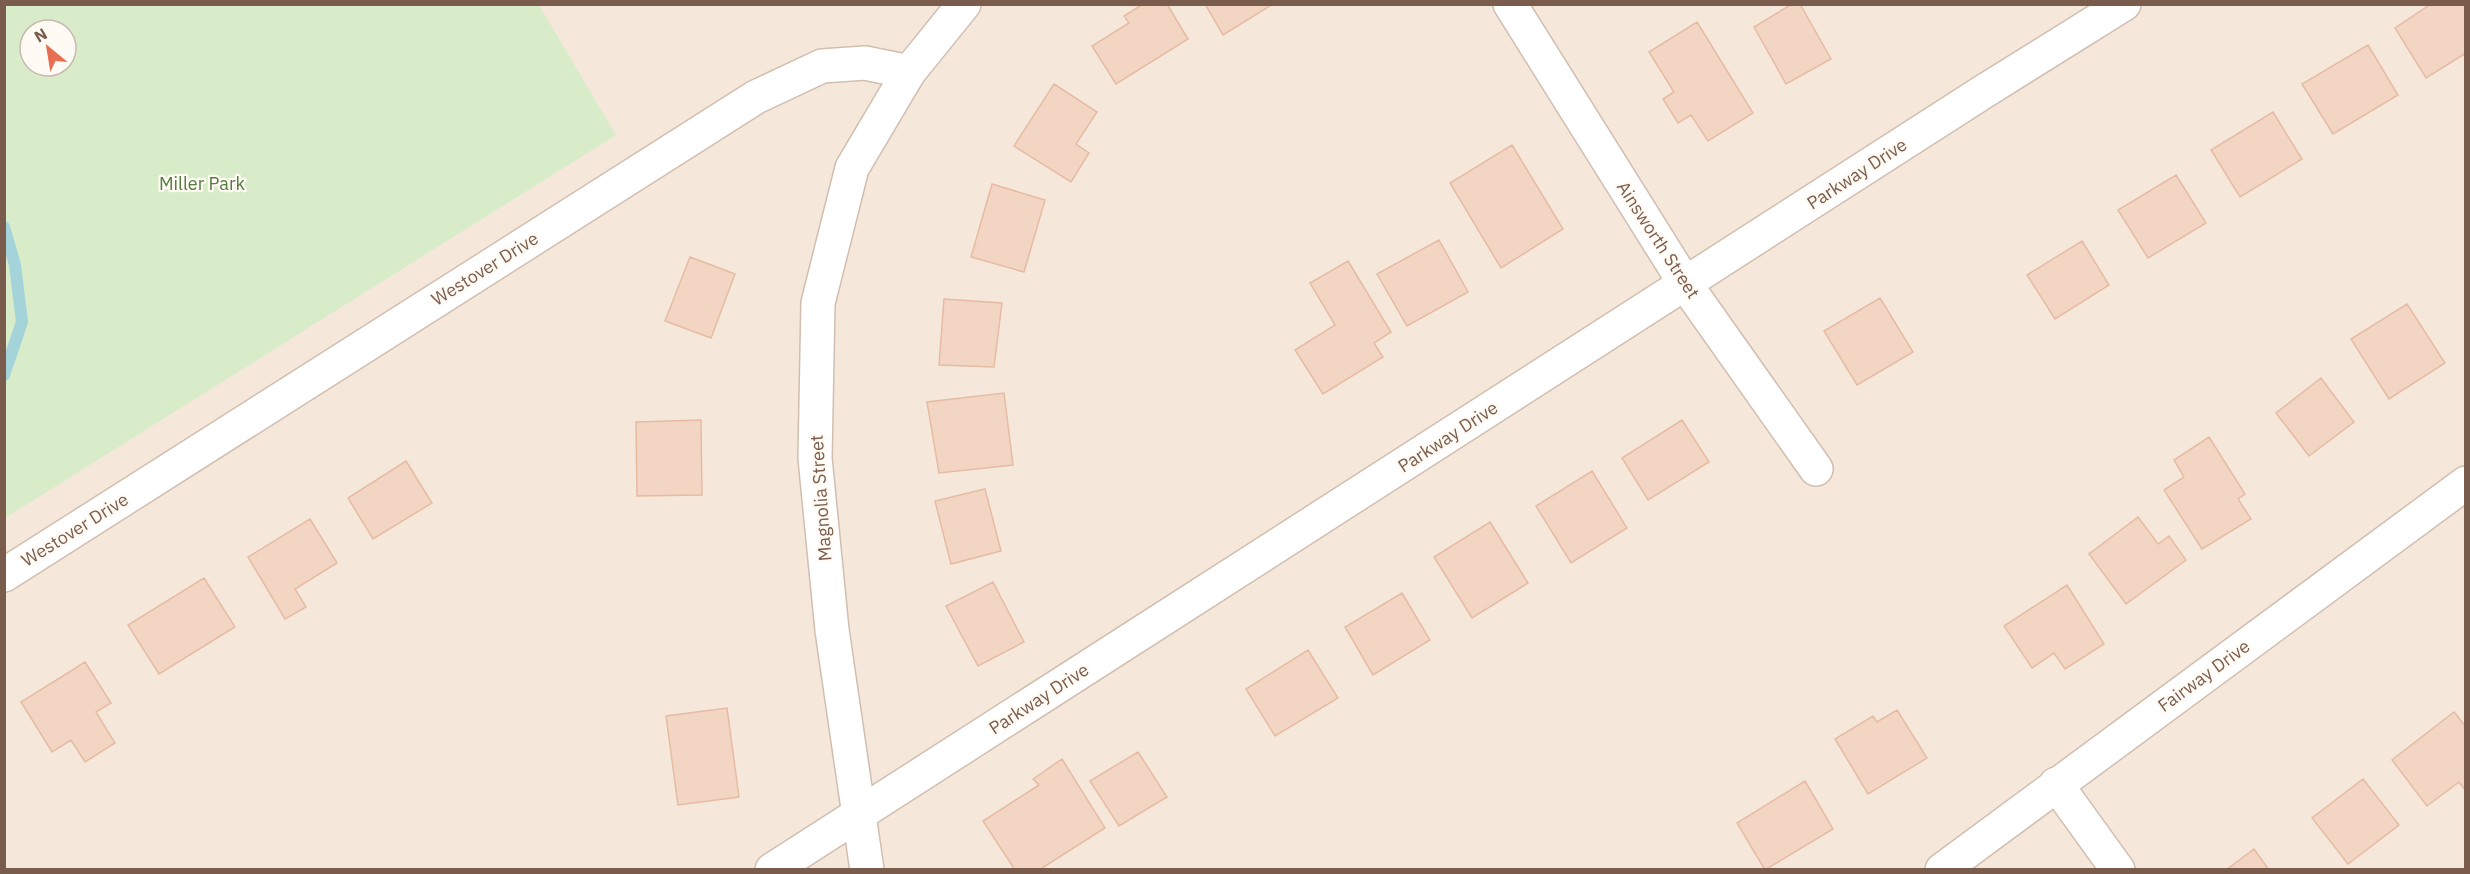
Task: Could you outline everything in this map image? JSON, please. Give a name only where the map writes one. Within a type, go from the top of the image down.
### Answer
[{"type":"street","points":[[909,72],[964,4]]},
{"type":"street","name":"Ainsworth Street","points":[[1510,4],[1686,285],[1816,469]]},
{"type":"street","name":"Parkway Drive","points":[[772,870],[1686,285],[1983,92],[2124,4]]},
{"type":"street","name":"Westover Drive","points":[[4,575],[756,97],[822,66],[865,63],[909,72]]},
{"type":"street","name":"Magnolia Street","points":[[867,870],[832,630],[815,458],[818,303],[852,168],[909,72]]},
{"type":"street","name":"Fairway Drive","points":[[1942,870],[2466,483]]},
{"type":"street","points":[[2056,784],[2118,870]]},
{"type":"shaded area","points":[[5,5],[2465,5],[2465,869],[5,869]]},
{"type":"green space","name":"Miller Park","points":[[5,4],[539,5],[616,135],[5,518]]},
{"type":"building","points":[[1143,4],[1167,4],[1188,39],[1116,84],[1092,46],[1129,23],[1124,16]]},
{"type":"building","points":[[1205,4],[1273,4],[1223,35]]},
{"type":"building","points":[[1792,4],[1800,4],[1831,59],[1786,84],[1754,27]]},
{"type":"building","points":[[2431,4],[2466,4],[2466,53],[2426,78],[2395,28]]},
{"type":"building","points":[[1697,22],[1753,113],[1708,141],[1691,115],[1678,123],[1663,99],[1674,92],[1649,52]]},
{"type":"building","points":[[2368,45],[2398,95],[2333,134],[2302,84]]},
{"type":"building","points":[[1054,84],[1097,112],[1076,144],[1089,153],[1071,182],[1014,146]]},
{"type":"building","points":[[2273,112],[2302,159],[2240,197],[2211,150]]},
{"type":"building","points":[[1512,145],[1563,229],[1501,268],[1450,183]]},
{"type":"building","points":[[2176,175],[2206,223],[2148,258],[2118,210]]},
{"type":"building","points":[[992,184],[1045,200],[1024,272],[971,257]]},
{"type":"building","points":[[1439,240],[1468,292],[1407,326],[1377,274]]},
{"type":"building","points":[[2082,241],[2109,285],[2055,319],[2027,275]]},
{"type":"building","points":[[690,257],[735,274],[711,338],[665,321]]},
{"type":"building","points":[[1348,261],[1391,332],[1374,343],[1383,357],[1323,394],[1295,350],[1335,325],[1310,283]]},
{"type":"building","points":[[1880,298],[1913,352],[1857,385],[1824,331]]},
{"type":"building","points":[[944,299],[1002,303],[994,367],[939,365]]},
{"type":"building","points":[[2407,304],[2445,363],[2389,399],[2351,339]]},
{"type":"building","points":[[2321,378],[2354,422],[2309,456],[2276,413]]},
{"type":"building","points":[[1004,393],[1013,465],[939,473],[927,402]]},
{"type":"building","points":[[701,420],[702,495],[637,496],[636,422]]},
{"type":"building","points":[[1682,420],[1709,462],[1648,500],[1622,458]]},
{"type":"building","points":[[2209,437],[2245,494],[2238,499],[2251,519],[2202,549],[2164,490],[2184,477],[2174,460]]},
{"type":"building","points":[[406,461],[432,503],[373,539],[348,498]]},
{"type":"building","points":[[1592,471],[1627,528],[1571,563],[1536,506]]},
{"type":"building","points":[[985,489],[1001,551],[951,564],[935,501]]},
{"type":"building","points":[[2138,517],[2158,544],[2169,536],[2186,560],[2126,604],[2089,554]]},
{"type":"building","points":[[310,519],[337,563],[295,589],[306,607],[285,619],[248,557]]},
{"type":"building","points":[[1490,522],[1528,583],[1472,618],[1434,557]]},
{"type":"building","points":[[204,578],[235,627],[159,674],[128,625]]},
{"type":"building","points":[[993,582],[1024,642],[978,666],[946,606]]},
{"type":"building","points":[[2067,585],[2104,644],[2065,669],[2054,653],[2032,668],[2004,626]]},
{"type":"building","points":[[1402,593],[1430,640],[1373,675],[1345,627]]},
{"type":"building","points":[[1308,650],[1338,698],[1275,736],[1246,689]]},
{"type":"building","points":[[85,662],[111,703],[96,712],[115,743],[85,762],[71,740],[52,752],[21,702]]},
{"type":"building","points":[[727,708],[739,797],[678,805],[666,716]]},
{"type":"building","points":[[1897,710],[1927,758],[1868,794],[1835,739],[1873,716],[1877,722]]},
{"type":"building","points":[[2454,712],[2466,727],[2466,791],[2459,782],[2427,806],[2392,760]]},
{"type":"building","points":[[1138,752],[1167,797],[1119,826],[1090,781]]},
{"type":"building","points":[[1062,759],[1105,828],[1039,870],[1015,870],[983,821],[1039,785],[1033,779]]},
{"type":"building","points":[[2363,779],[2399,825],[2348,864],[2312,818]]},
{"type":"building","points":[[1805,781],[1833,829],[1765,870],[1737,823]]},
{"type":"building","points":[[2254,849],[2269,870],[2226,870]]},
{"type":"waterway","points":[[4,227],[15,265],[22,322],[4,375]]}]
